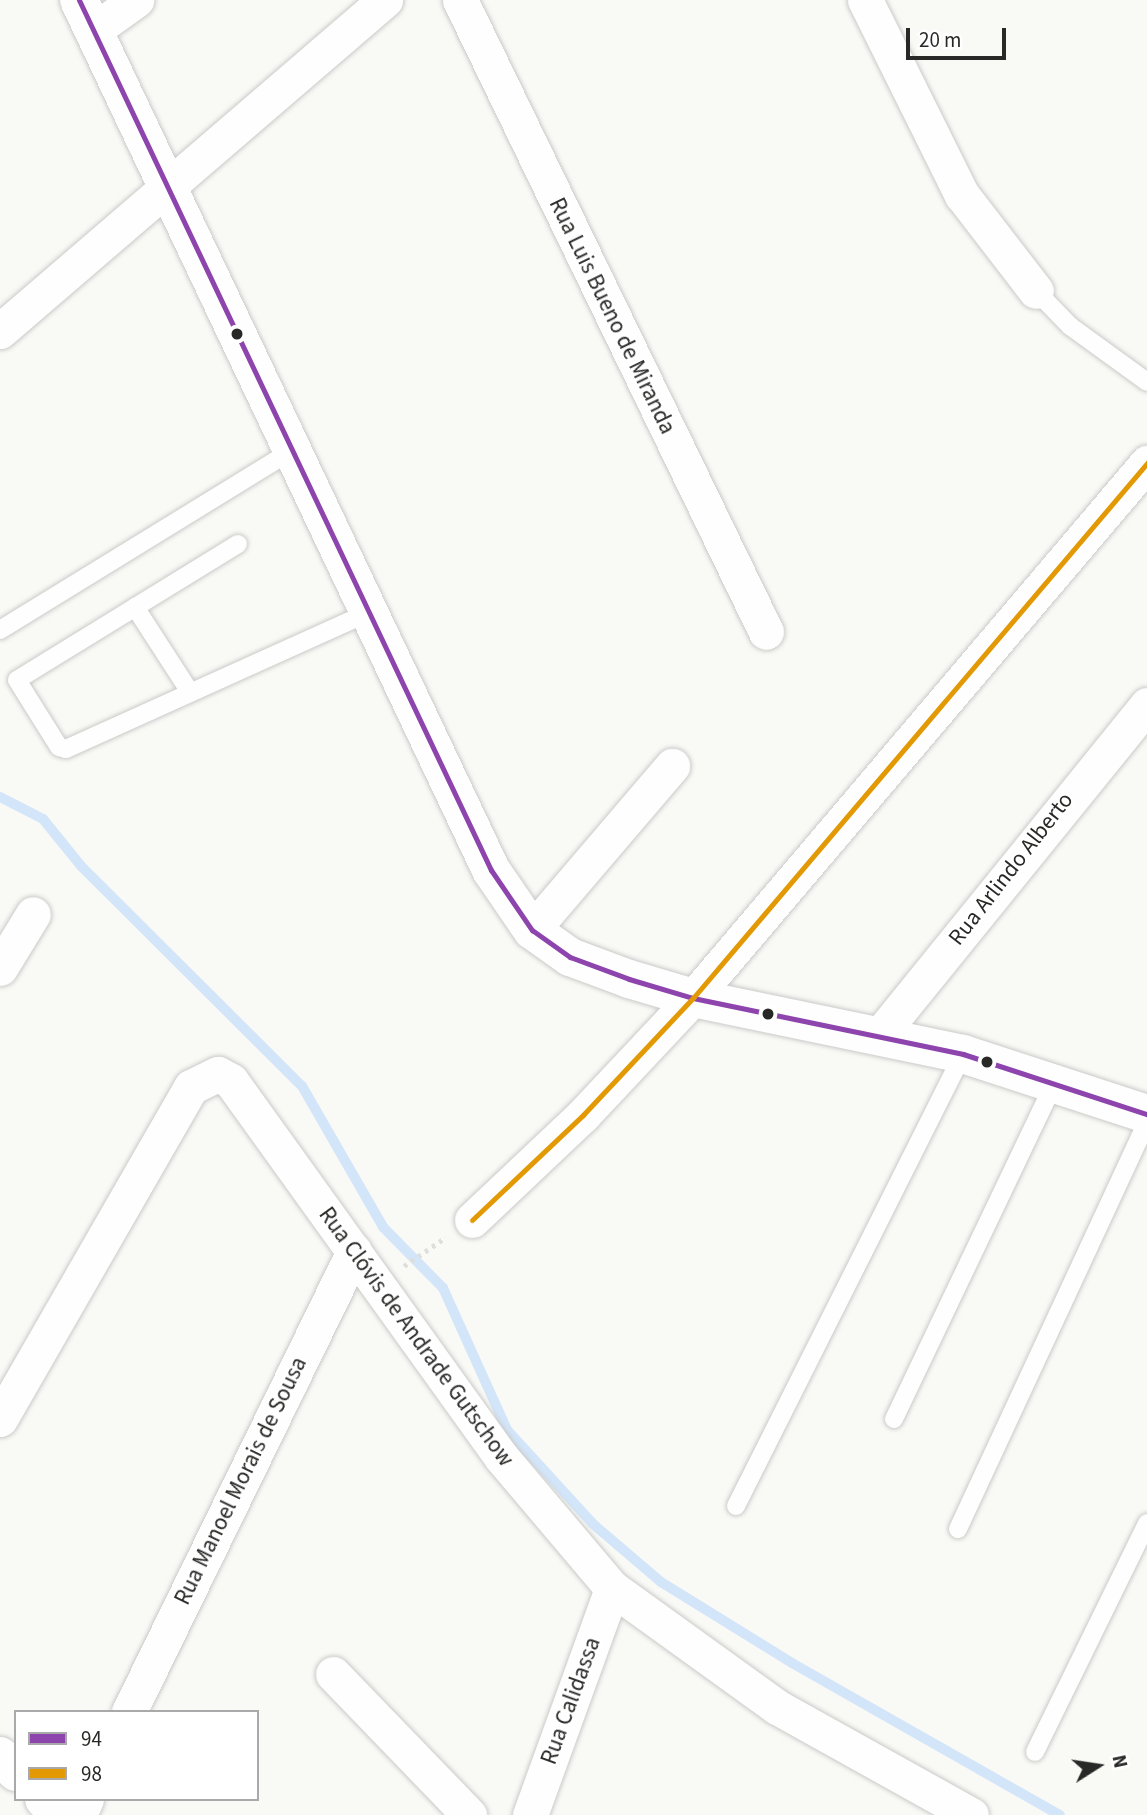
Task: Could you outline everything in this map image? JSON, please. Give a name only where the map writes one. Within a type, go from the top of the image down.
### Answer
[{"type":"street","points":[[136,0],[87,15],[166,189],[491,870],[533,930],[570,957],[693,998],[963,1054],[1147,1114]]},
{"type":"street","points":[[0,331],[385,0]]},
{"type":"street","name":"Rua Luis Bueno de Miranda","points":[[460,0],[766,632]]},
{"type":"street","points":[[865,0],[962,195],[1036,291]]},
{"type":"street","points":[[472,1220],[583,1115],[693,998],[1147,463]]},
{"type":"street","name":"Rua Arlindo Alberto","points":[[879,1036],[1147,705]]},
{"type":"street","points":[[533,930],[672,766]]},
{"type":"street","points":[[0,968],[33,914]]},
{"type":"street","name":"Rua Clóvis de Andrade Gutschow","points":[[0,1419],[191,1087],[204,1076],[218,1074],[231,1080],[502,1458],[612,1588],[777,1706],[971,1815]]},
{"type":"street","name":"Rua Manoel Morais de Sousa","points":[[130,1710],[354,1251]]},
{"type":"street","name":"Rua Calidassa","points":[[530,1815],[612,1588]]},
{"type":"street","points":[[333,1674],[469,1815]]},
{"type":"street","points":[[0,1756],[14,1770]]},
{"type":"street","points":[[46,1801],[60,1815]]},
{"type":"lane","points":[[1036,291],[1070,326],[1147,382]]},
{"type":"lane","points":[[0,630],[291,452]]},
{"type":"lane","points":[[238,544],[24,675],[18,687],[54,741],[66,749],[367,613]]},
{"type":"lane","points":[[135,607],[190,692]]},
{"type":"lane","points":[[736,1506],[963,1054]]},
{"type":"lane","points":[[894,1419],[1055,1082]]},
{"type":"lane","points":[[958,1529],[1147,1122]]},
{"type":"lane","points":[[1035,1752],[1147,1523]]},
{"type":"path","points":[[399,1269],[472,1220]]},
{"type":"waterway","points":[[0,797],[43,819],[81,866],[302,1086],[383,1227],[443,1288],[507,1430],[593,1524],[661,1582],[792,1663],[1060,1815]]},
{"type":"transit line","name":"94","points":[[79,0],[491,870],[532,930],[570,957],[629,979],[693,998],[963,1054],[1147,1114]]},
{"type":"transit line","name":"98","points":[[472,1220],[583,1115],[693,998],[1147,463]]}]
